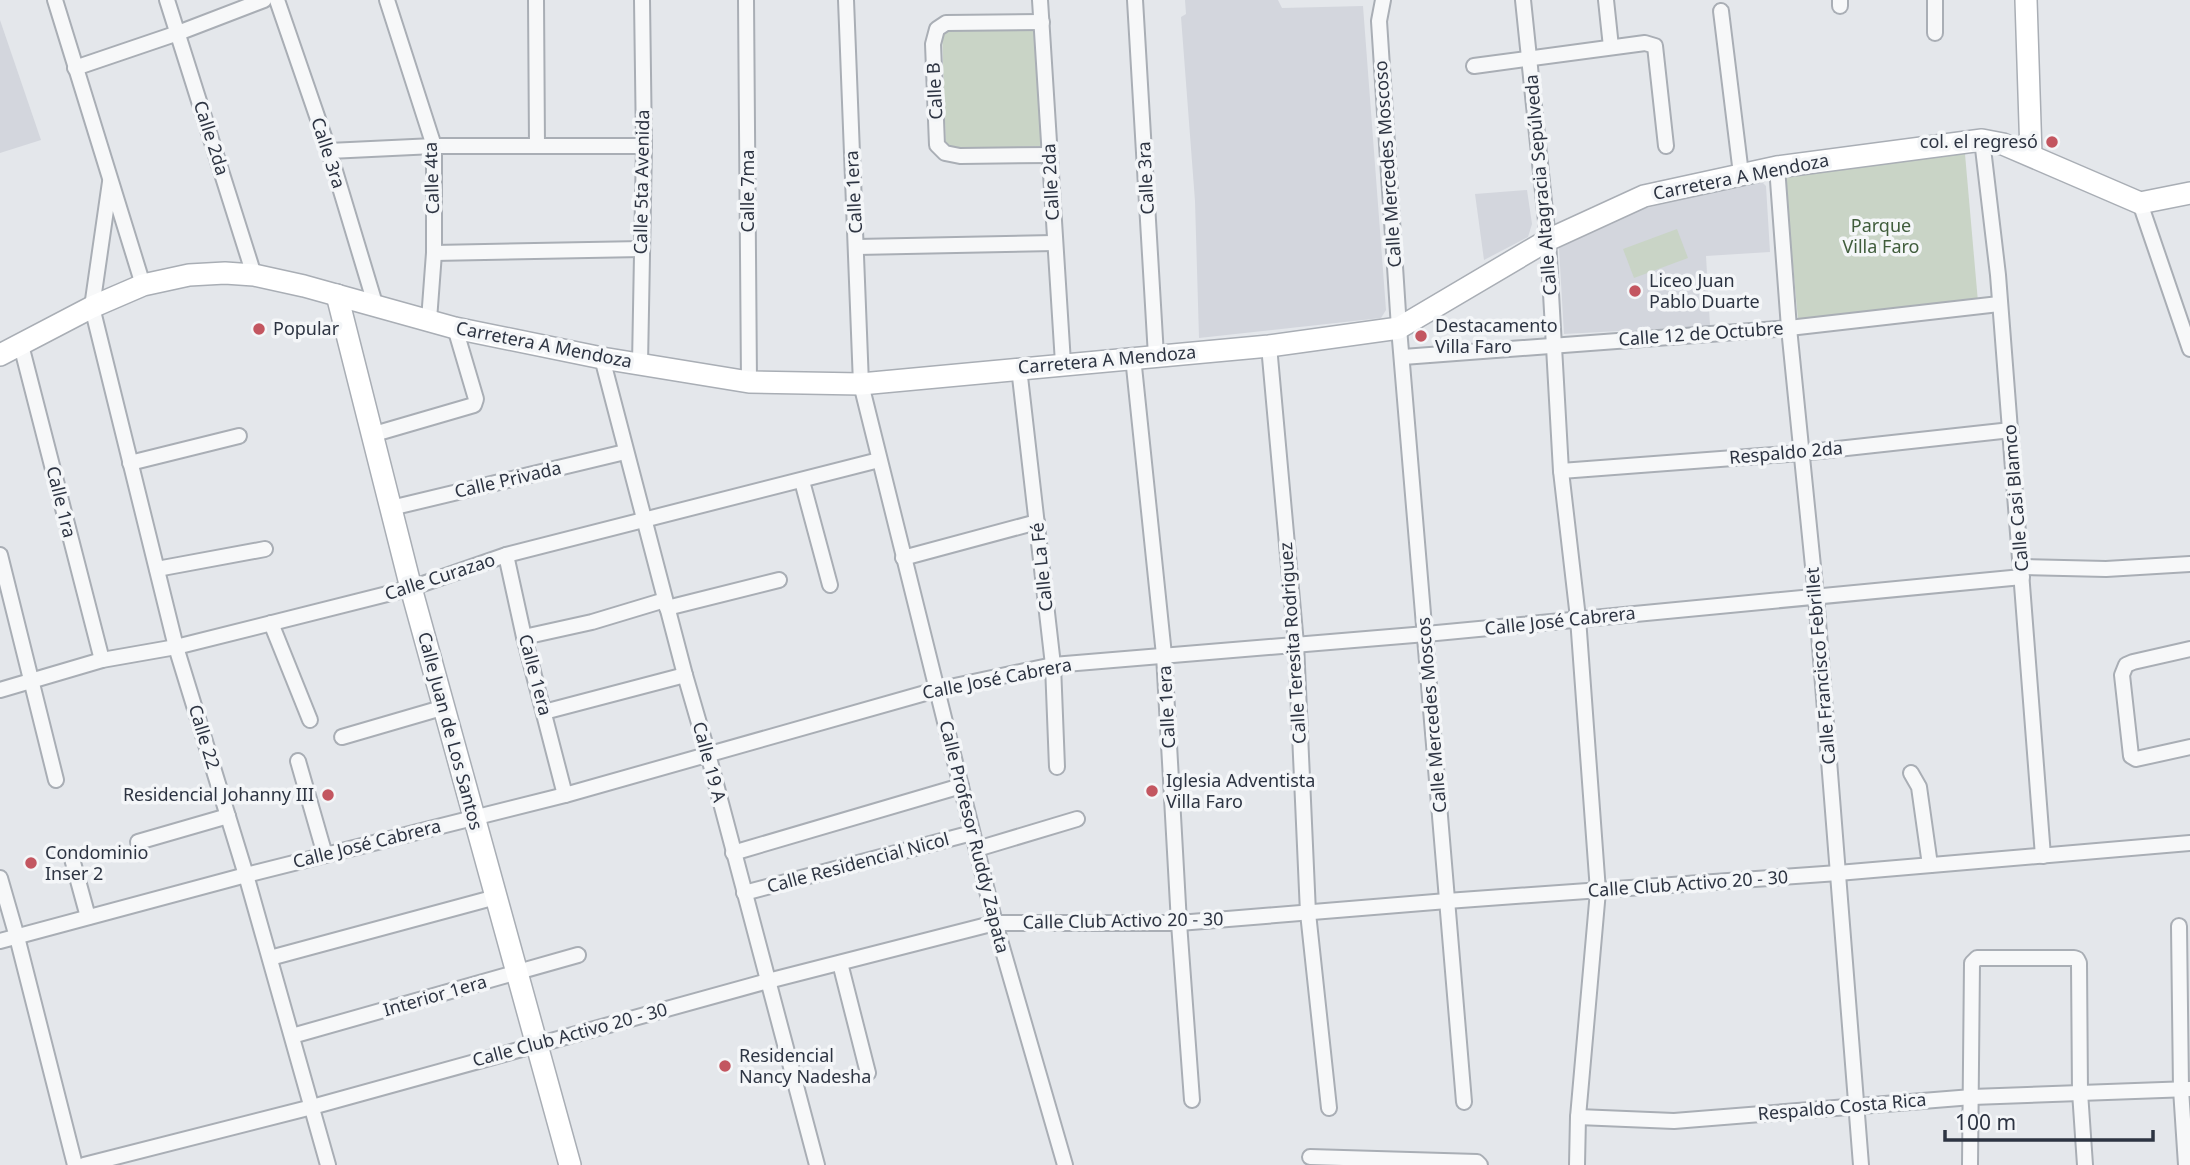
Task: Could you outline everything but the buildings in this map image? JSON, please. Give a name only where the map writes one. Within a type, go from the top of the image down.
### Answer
[{"type":"street","points":[[55,0],[142,285]]},
{"type":"street","name":"Calle 2da","points":[[167,0],[254,275]]},
{"type":"street","points":[[75,68],[264,0]]},
{"type":"street","name":"Calle 3ra","points":[[277,0],[329,151],[376,307]]},
{"type":"street","name":"Calle 4ta","points":[[387,0],[435,146],[434,253],[429,320]]},
{"type":"street","points":[[536,0],[537,145]]},
{"type":"street","name":"Calle 5ta Avenida","points":[[640,364],[644,146],[642,0]]},
{"type":"street","name":"Calle 7ma","points":[[746,0],[749,382]]},
{"type":"street","name":"Calle 1era","points":[[846,0],[861,384]]},
{"type":"street","name":"Calle 2da","points":[[1040,0],[1063,363]]},
{"type":"street","name":"Calle 3ra","points":[[1135,0],[1156,356]]},
{"type":"street","name":"Calle Mercedes Moscoso","points":[[1383,0],[1379,21],[1399,328]]},
{"type":"street","name":"Calle Altagracia Sepúlveda","points":[[1523,0],[1548,240],[1561,471],[1578,618],[1598,891],[1578,1117],[1577,1165]]},
{"type":"street","points":[[1606,0],[1611,47]]},
{"type":"street","points":[[1935,0],[1935,33]]},
{"type":"street","points":[[2026,0],[2031,155]]},
{"type":"street","points":[[1721,11],[1741,174]]},
{"type":"street","name":"Calle B","points":[[1042,22],[946,23],[937,29],[933,44],[937,145],[945,153],[960,156],[1049,155]]},
{"type":"street","points":[[1474,66],[1645,43],[1654,46],[1666,146]]},
{"type":"street","name":"Carretera A Mendoza","points":[[0,355],[92,307],[142,285],[210,273],[254,275],[455,328],[602,358],[749,382],[861,384],[1063,363],[1269,346],[1399,328],[1548,240],[1644,195],[1777,167],[1982,141],[2003,144],[2140,203]]},
{"type":"street","name":"Calle Casi Blamco","points":[[1982,141],[2011,430],[2043,856]]},
{"type":"street","points":[[329,151],[435,146],[644,146]]},
{"type":"street","name":"Calle Francisco Febrillet","points":[[1777,167],[1789,328],[1816,596],[1861,1165]]},
{"type":"street","points":[[92,307],[110,182]]},
{"type":"street","points":[[2190,193],[2140,203],[2190,349]]},
{"type":"street","points":[[857,247],[1054,243]]},
{"type":"street","points":[[434,253],[642,249]]},
{"type":"street","name":"Calle Juan de Los Santos","points":[[337,295],[411,588],[570,1165]]},
{"type":"street","name":"Calle 12 de Octubre","points":[[1403,357],[1789,328],[1999,304]]},
{"type":"street","name":"Calle 22","points":[[92,307],[176,647],[246,874],[328,1165]]},
{"type":"street","points":[[371,435],[474,405],[476,399],[455,328]]},
{"type":"street","name":"Calle Mercedes Moscos","points":[[1399,328],[1464,1102]]},
{"type":"street","name":"Calle 1ra","points":[[21,345],[102,660]]},
{"type":"street","name":"Calle Teresita Rodriguez","points":[[1269,346],[1296,644],[1308,914],[1329,1108]]},
{"type":"street","name":"Calle 1era","points":[[1133,357],[1164,655],[1192,1100]]},
{"type":"street","name":"Calle 19 A","points":[[602,358],[817,1165]]},
{"type":"street","name":"Calle La Fé","points":[[1019,368],[1053,665],[1057,767]]},
{"type":"street","name":"Calle Profesor Ruddy Zapata","points":[[861,384],[995,923],[1065,1165]]},
{"type":"street","name":"Respaldo 2da","points":[[1561,471],[1801,453],[2011,430]]},
{"type":"street","points":[[130,463],[239,436]]},
{"type":"street","name":"Calle Privada","points":[[391,508],[625,452]]},
{"type":"street","name":"Calle Curazao","points":[[0,690],[102,660],[176,647],[411,588],[506,555],[879,460]]},
{"type":"street","points":[[802,481],[830,585]]},
{"type":"street","points":[[903,558],[1037,522]]},
{"type":"street","points":[[157,569],[265,549]]},
{"type":"street","points":[[0,555],[56,780]]},
{"type":"street","name":"Calle 1era","points":[[506,555],[565,795]]},
{"type":"street","name":"Calle José Cabrera","points":[[0,941],[246,874],[565,795],[936,690],[1053,665],[1426,634],[1816,596],[2022,572],[2190,564]]},
{"type":"street","points":[[524,637],[779,580]]},
{"type":"street","points":[[271,623],[310,720]]},
{"type":"street","points":[[2190,649],[2133,662],[2123,670],[2130,754],[2134,759],[2190,747]]},
{"type":"street","points":[[544,712],[685,676]]},
{"type":"street","points":[[342,737],[445,707]]},
{"type":"street","points":[[298,761],[325,855]]},
{"type":"street","points":[[1911,773],[1919,788],[1930,865]]},
{"type":"street","points":[[733,853],[961,786]]},
{"type":"street","points":[[138,842],[228,816]]},
{"type":"street","points":[[976,849],[1077,819]]},
{"type":"street","name":"Calle Residencial Nicol","points":[[744,893],[972,833]]},
{"type":"street","name":"Calle Club Activo 20 - 30","points":[[84,1165],[312,1107],[768,981],[995,923],[1179,923],[1838,873],[2190,843]]},
{"type":"street","points":[[71,855],[88,917]]},
{"type":"street","points":[[0,878],[75,1165]]},
{"type":"street","points":[[270,958],[496,897]]},
{"type":"street","points":[[2179,926],[2186,1089],[2186,1165]]},
{"type":"street","name":"Interior 1era","points":[[292,1036],[578,954]]},
{"type":"street","points":[[1970,1165],[1973,960],[2077,959],[2080,1092],[2085,1165]]},
{"type":"street","points":[[840,963],[868,1073]]},
{"type":"street","name":"Respaldo Costa Rica","points":[[1578,1117],[1674,1121],[1972,1097],[2186,1089]]},
{"type":"street","points":[[1310,1157],[1477,1162],[1480,1165]]},
{"type":"shaded area","points":[[1185,0],[1278,0],[1282,8],[1363,6],[1386,310],[1381,318],[1199,338],[1195,201],[1181,17],[1186,14]]},
{"type":"shaded area","points":[[0,20],[41,140],[0,153]]},
{"type":"shaded area","name":"Liceo Juan Pablo Duarte","points":[[1761,181],[1766,186],[1770,252],[1706,256],[1710,326],[1564,334],[1559,248],[1642,209]]},
{"type":"shaded area","points":[[1527,190],[1532,224],[1528,237],[1484,260],[1475,194]]},
{"type":"green space","points":[[1034,28],[1041,146],[946,150],[942,31]]},
{"type":"green space","name":"Parque Villa Faro","points":[[1965,154],[1978,302],[1798,319],[1784,171]]},
{"type":"green space","points":[[1677,229],[1688,258],[1634,278],[1623,249]]},
{"type":"place","name":"col. el regresó","points":[[2052,142]]},
{"type":"place","name":"Liceo Juan Pablo Duarte","points":[[1635,291]]},
{"type":"place","name":"Popular","points":[[259,329]]},
{"type":"place","name":"Destacamento Villa Faro","points":[[1421,336]]},
{"type":"place","name":"Iglesia Adventista Villa Faro","points":[[1152,791]]},
{"type":"place","name":"Residencial Johanny III","points":[[328,795]]},
{"type":"place","name":"Condominio Inser 2","points":[[31,863]]},
{"type":"place","name":"Residencial Nancy Nadesha","points":[[725,1066]]}]
